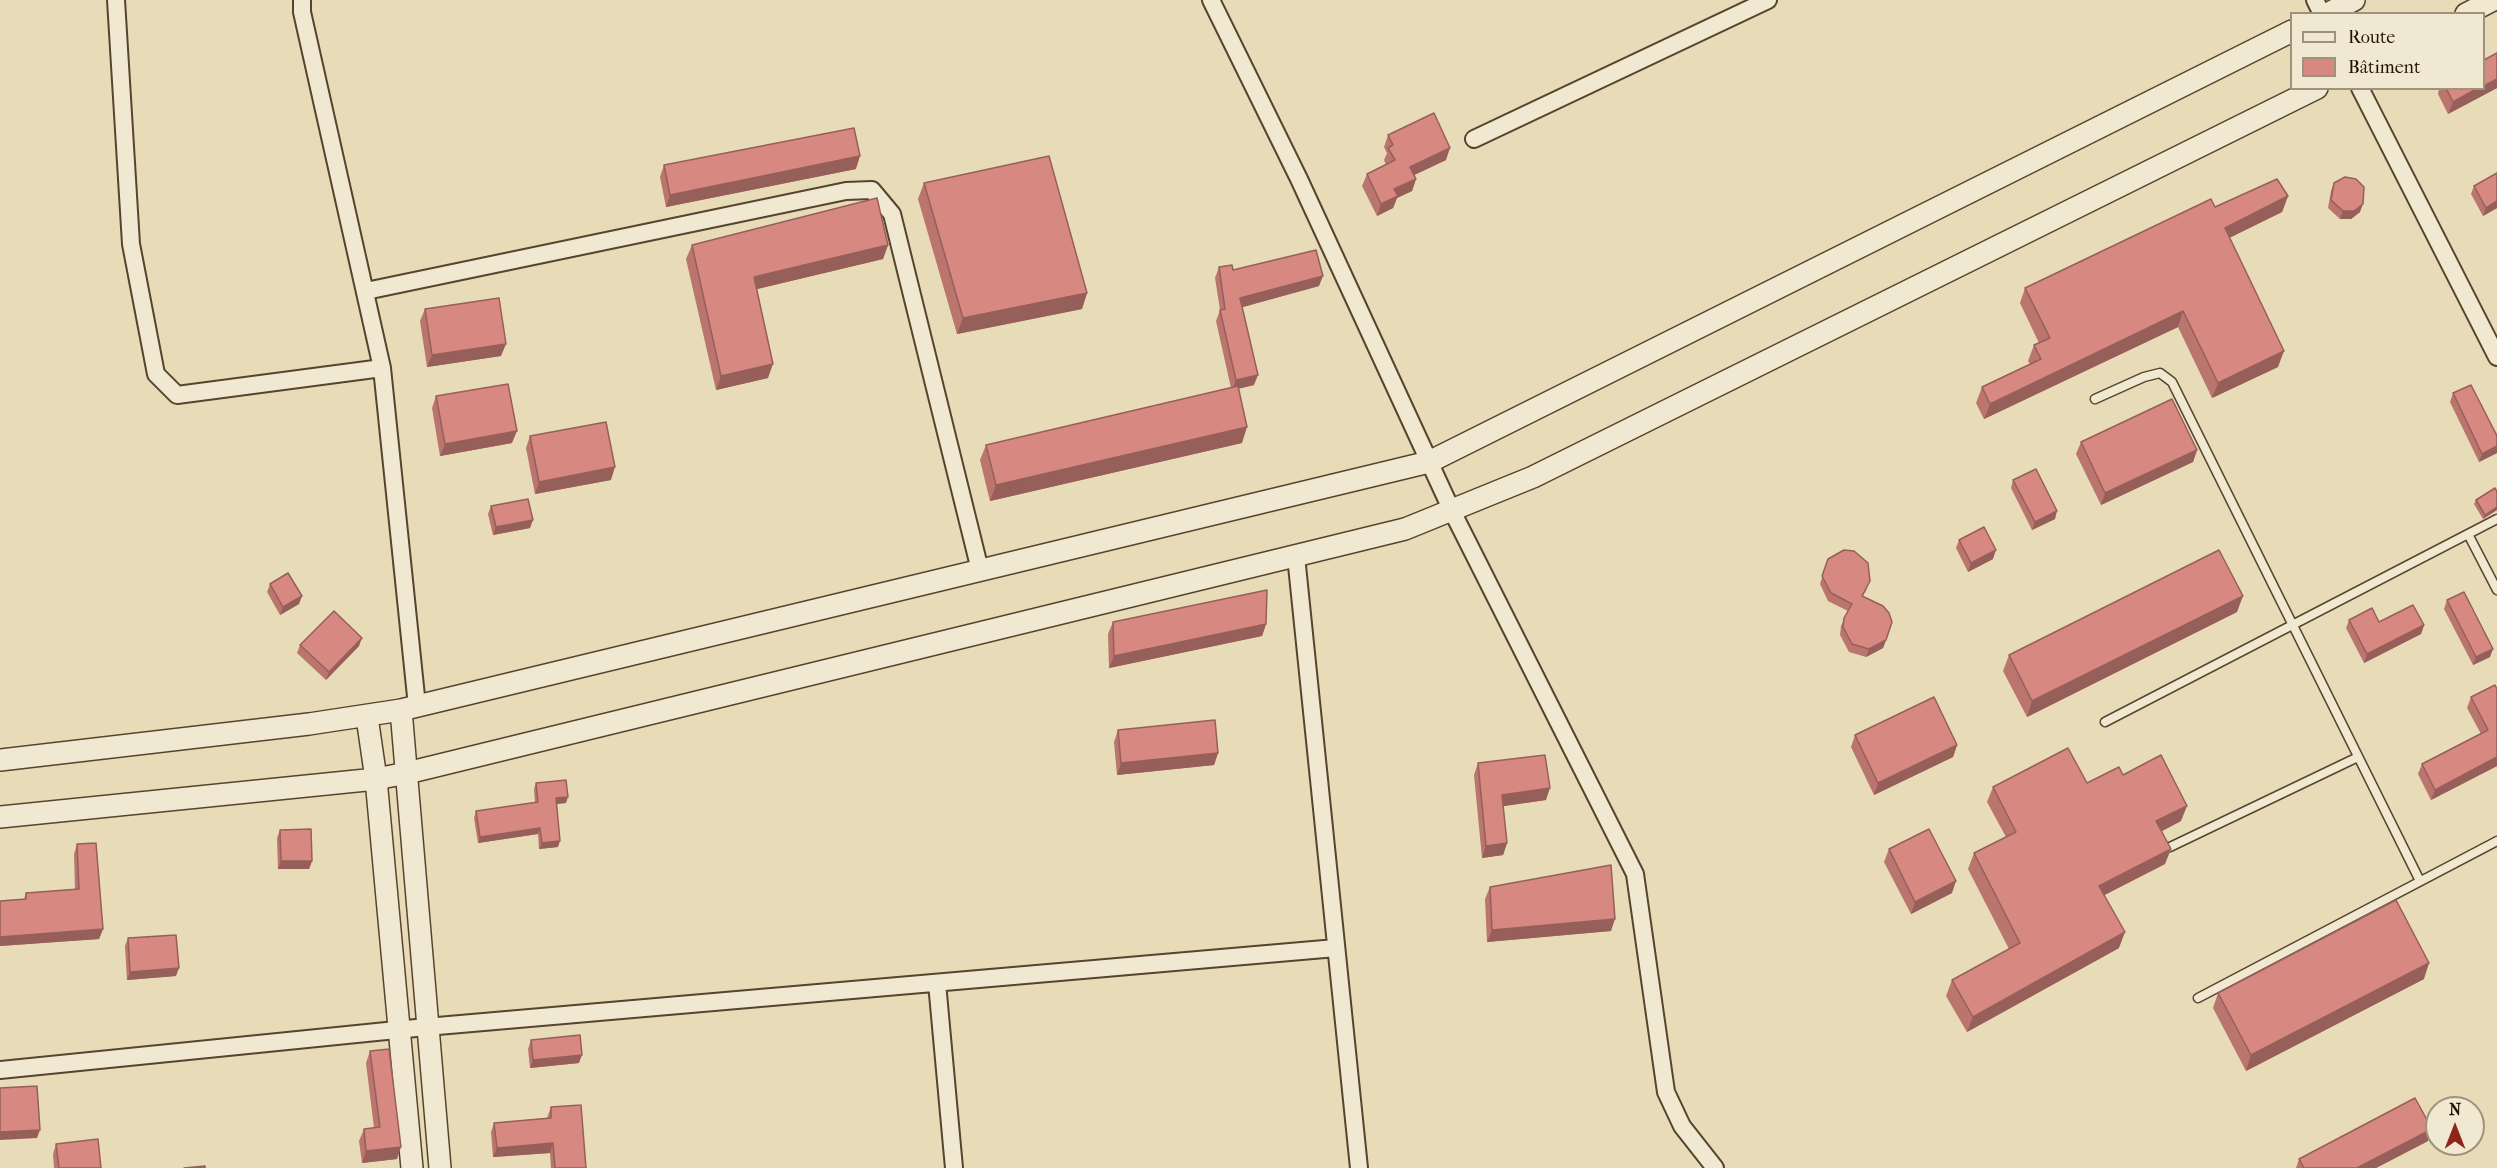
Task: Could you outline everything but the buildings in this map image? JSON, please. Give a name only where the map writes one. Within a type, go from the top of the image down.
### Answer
[{"type":"street","points":[[116,0],[131,244],[156,374],[177,395],[382,368]]},
{"type":"street","points":[[302,0],[304,23],[382,368],[409,708],[407,773],[426,1027],[440,1168]]},
{"type":"street","points":[[1211,0],[1299,179],[1451,509],[1635,874],[1666,1092],[1682,1126],[1715,1168]]},
{"type":"street","points":[[1474,139],[1768,0]]},
{"type":"street","points":[[2331,12],[2354,0]]},
{"type":"street","points":[[2470,12],[2493,0]]},
{"type":"street","points":[[0,760],[367,717],[1429,462],[2290,32]]},
{"type":"street","points":[[0,817],[376,779],[407,773],[1405,529],[1533,477],[2313,90]]},
{"type":"street","points":[[2361,90],[2497,357]]},
{"type":"street","points":[[366,291],[835,193],[872,190],[892,214],[980,570]]},
{"type":"street","points":[[1296,556],[1359,1168]]},
{"type":"street","points":[[367,717],[376,779],[412,1168]]},
{"type":"street","points":[[0,1070],[426,1027],[1336,948]]},
{"type":"street","points":[[937,983],[954,1168]]},
{"type":"lane","points":[[2095,399],[2144,377],[2160,373],[2172,382],[2420,881]]},
{"type":"lane","points":[[2105,722],[2497,519]]},
{"type":"lane","points":[[2468,534],[2497,590]]},
{"type":"lane","points":[[2170,847],[2358,757]]},
{"type":"lane","points":[[2198,998],[2497,841]]}]
